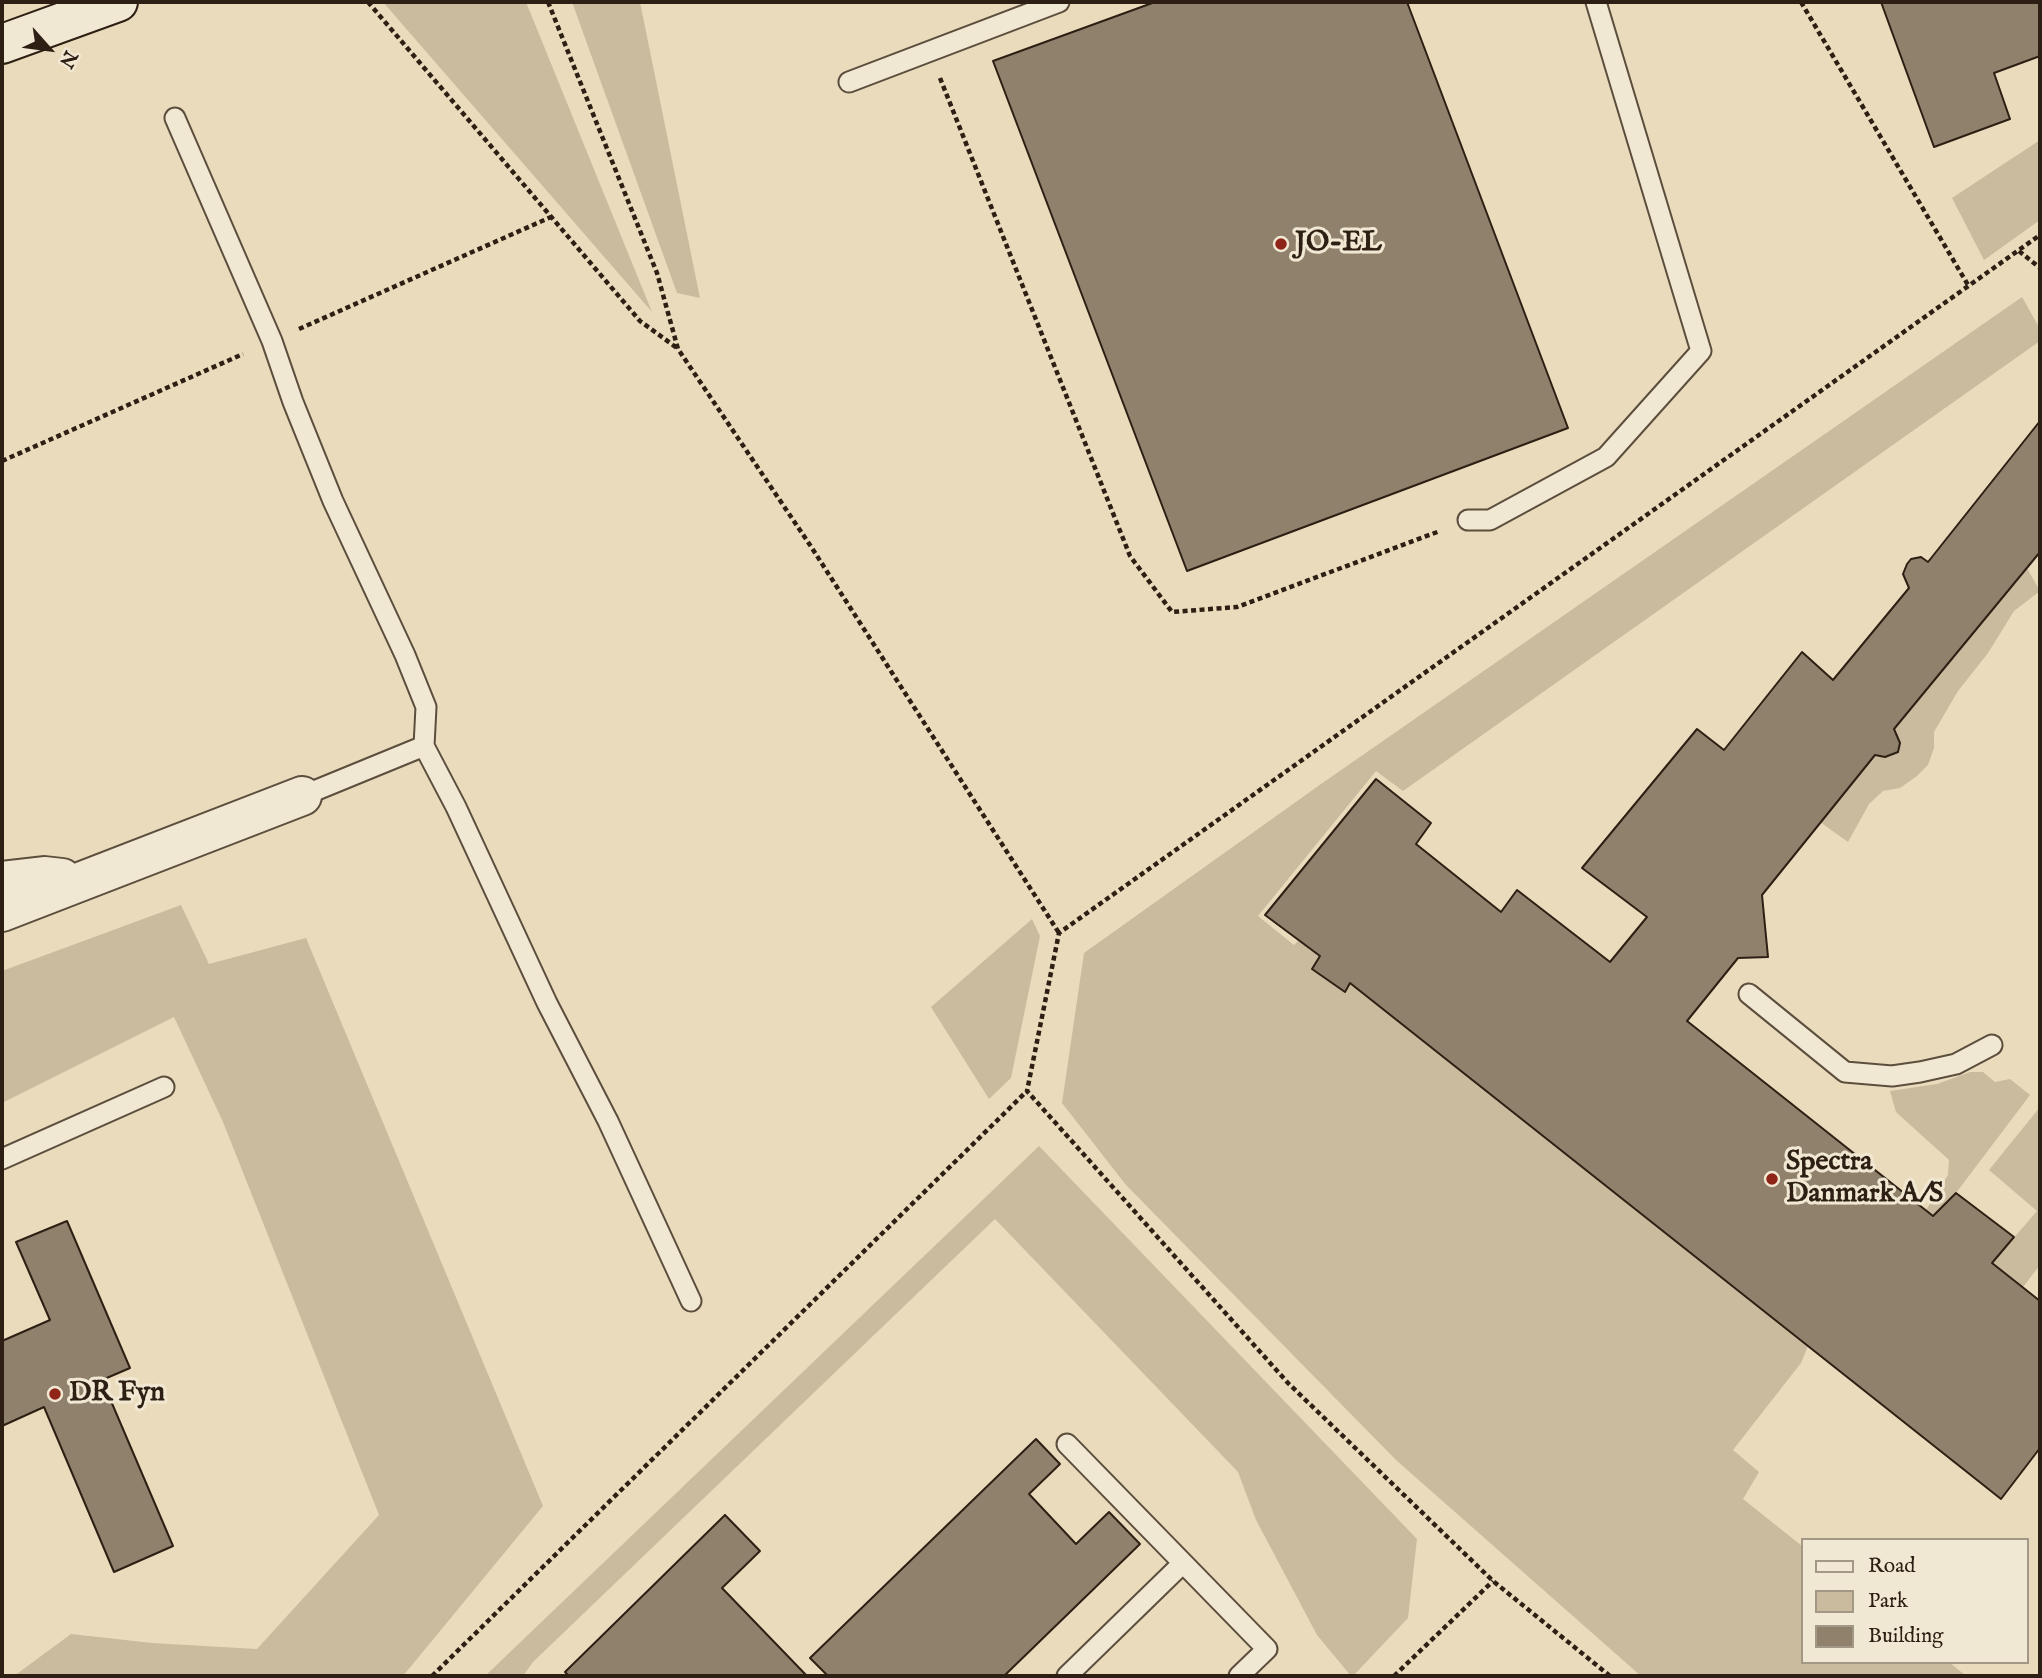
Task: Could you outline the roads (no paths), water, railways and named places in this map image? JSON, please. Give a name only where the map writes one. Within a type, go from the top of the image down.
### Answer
[{"type":"street","points":[[2,44],[118,2]]},
{"type":"street","points":[[2,912],[302,796]]},
{"type":"street","points":[[2,881],[44,876],[85,879]]},
{"type":"lane","points":[[849,82],[1059,2]]},
{"type":"lane","points":[[1468,520],[1490,520],[1606,457],[1701,351],[1596,2]]},
{"type":"lane","points":[[175,118],[272,341],[333,500],[405,655],[426,707],[424,746],[456,807],[547,1003],[608,1121],[691,1301]]},
{"type":"lane","points":[[302,796],[424,746]]},
{"type":"lane","points":[[1748,994],[1845,1072],[1892,1076],[1920,1072],[1956,1064],[1992,1045]]},
{"type":"lane","points":[[2,1159],[164,1087]]},
{"type":"lane","points":[[1067,1444],[1267,1649],[1239,1676]]},
{"type":"lane","points":[[1067,1676],[1183,1563]]},
{"type":"place","name":"JO-EL","points":[[1281,244]]},
{"type":"place","name":"Spectra Danmark A/S","points":[[1772,1179]]},
{"type":"place","name":"DR Fyn","points":[[55,1394]]}]
